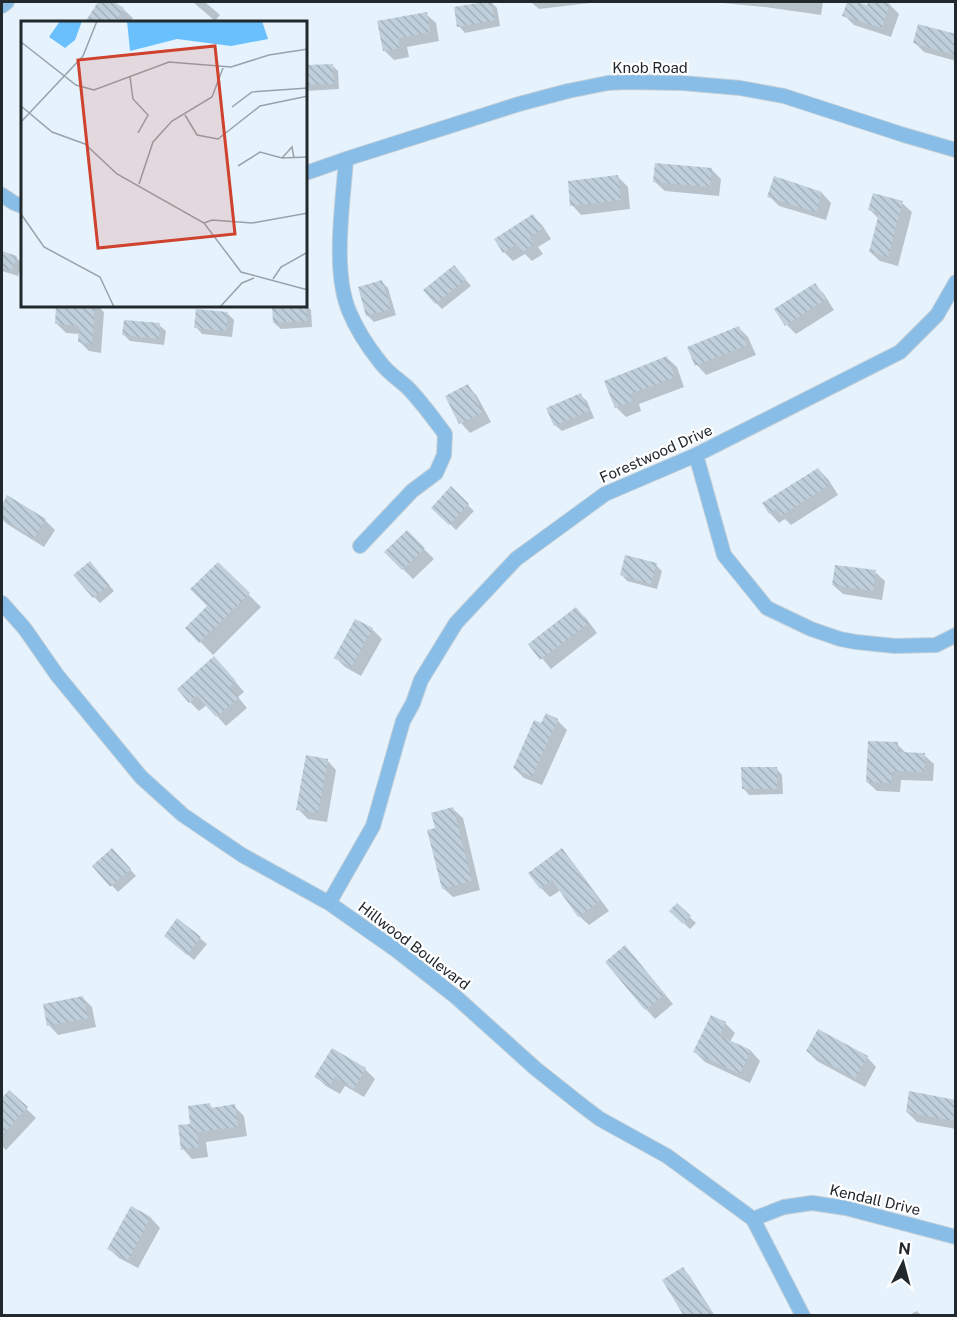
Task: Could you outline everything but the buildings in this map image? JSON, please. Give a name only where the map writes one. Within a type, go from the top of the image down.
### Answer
[{"type":"street","points":[[2,6],[6,2]]},
{"type":"street","name":"Knob Road","points":[[308,172],[519,104],[568,91],[626,82],[682,83],[740,88],[784,96],[956,150]]},
{"type":"street","points":[[346,159],[340,249],[344,296],[349,311],[381,363],[408,388],[445,434],[444,455],[436,473],[412,491],[360,546]]},
{"type":"street","points":[[2,195],[21,206]]},
{"type":"street","name":"Forestwood Drive","points":[[329,903],[373,826],[403,721],[421,680],[456,623],[516,559],[605,494],[696,455],[900,352],[937,315],[956,282]]},
{"type":"street","points":[[696,455],[724,555],[766,608],[811,629],[856,642],[895,646],[936,645],[956,634]]},
{"type":"street","name":"Hillwood Boulevard","points":[[2,603],[25,629],[57,675],[141,777],[183,815],[242,855],[329,903],[396,950],[445,988],[536,1069],[584,1107],[600,1119],[667,1156],[753,1219],[804,1316]]},
{"type":"street","name":"Kendall Drive","points":[[753,1219],[784,1207],[812,1203],[846,1208],[956,1236]]}]
